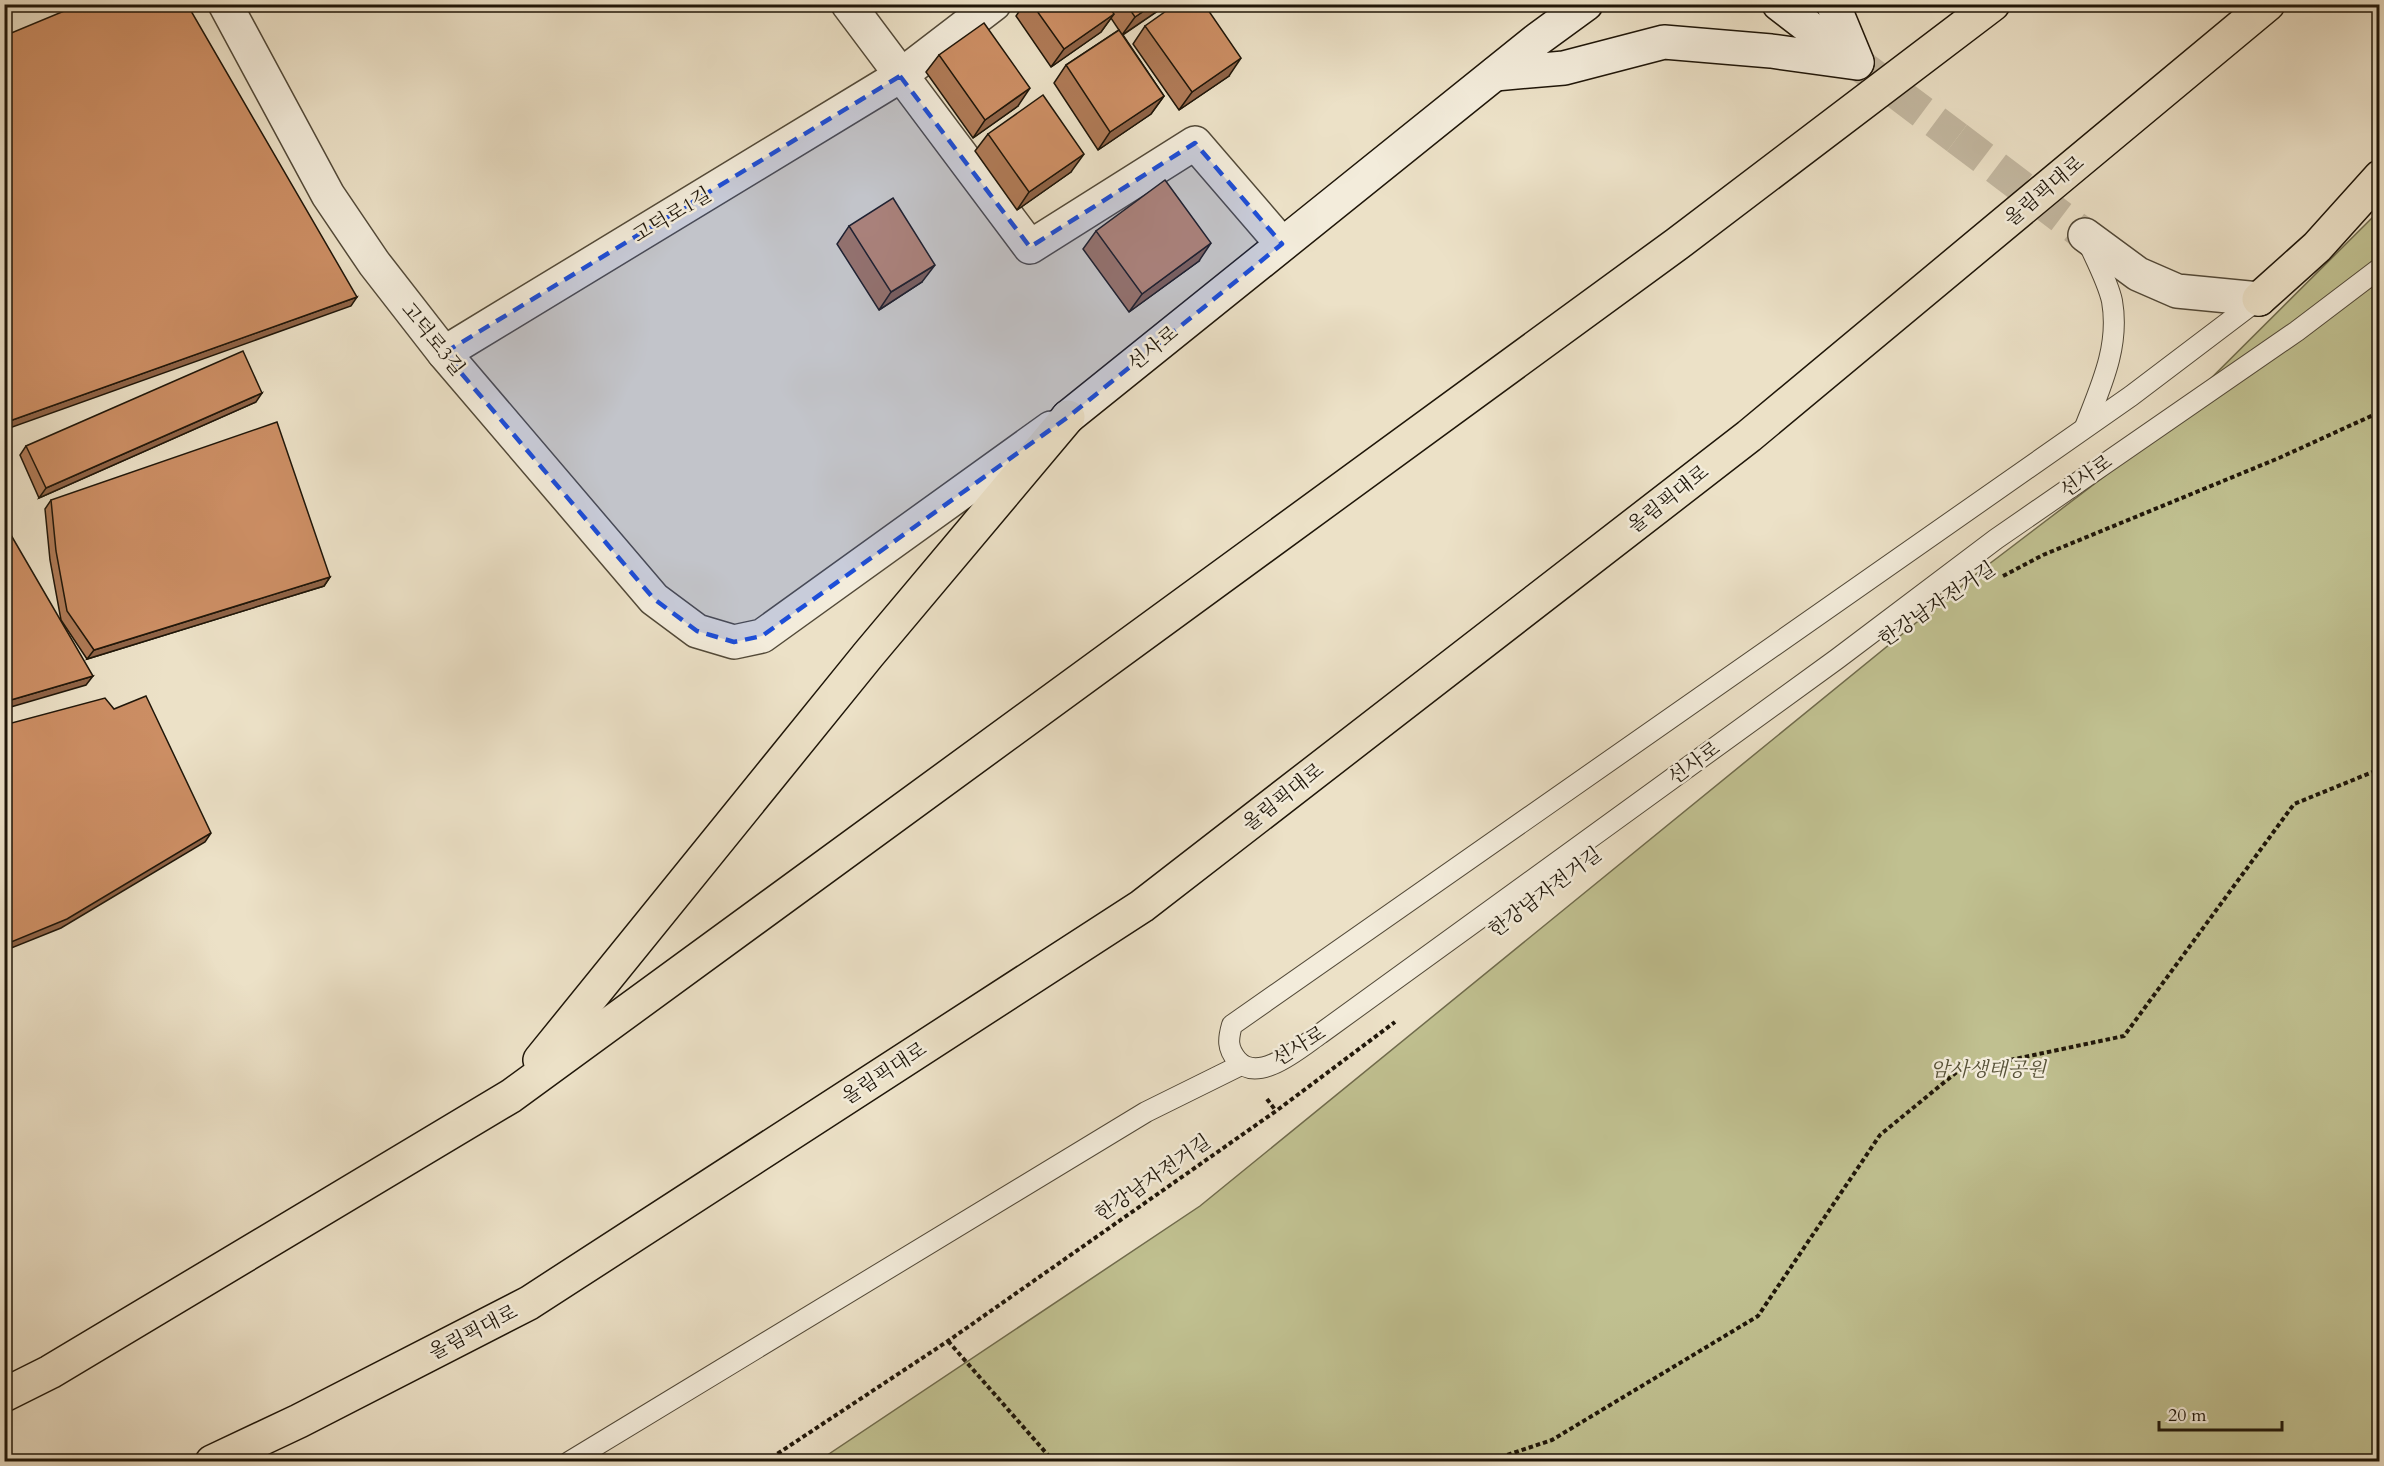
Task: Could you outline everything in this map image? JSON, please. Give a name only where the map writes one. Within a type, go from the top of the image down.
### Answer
[{"type":"highway","points":[[4,1395],[50,1372],[511,1096],[1677,244],[1993,4]]},
{"type":"highway","name":"올림픽대로","points":[[212,1461],[299,1421],[529,1303],[1142,906],[1749,436],[2268,4]]},
{"type":"highway","points":[[2259,299],[2318,247],[2379,177]]},
{"type":"highway","points":[[511,1096],[861,664],[1068,417]]},
{"type":"street","name":"고덕로3길","points":[[225,4],[328,195],[374,263],[444,353],[654,599],[698,631]]},
{"type":"street","points":[[848,4],[1030,247],[1195,143],[1282,244]]},
{"type":"street","name":"고덕로1길","points":[[444,353],[900,76],[994,4]]},
{"type":"street","name":"선사로","points":[[698,631],[734,642],[762,636],[1068,417],[1495,74],[1586,4]]},
{"type":"street","points":[[1779,4],[1857,63]]},
{"type":"street","points":[[1833,4],[1857,63]]},
{"type":"street","points":[[1495,74],[1564,68],[1664,42],[1771,51],[1857,63]]},
{"type":"street","points":[[2085,235],[2138,274],[2177,291],[2259,299]]},
{"type":"lane","points":[[2085,235],[2112,300],[2114,338],[2110,365],[2085,427]]},
{"type":"lane","name":"선사로","points":[[2259,299],[2131,396],[1232,1025],[1228,1040],[1231,1053],[1241,1065],[1252,1069],[1278,1062],[1320,1034],[1827,666],[1996,539],[2297,330],[2379,268]]},
{"type":"lane","points":[[569,1461],[1146,1112],[1241,1065]]},
{"type":"path","name":"한강남자전거길","points":[[1998,578],[2043,555],[2279,458],[2379,412]]},
{"type":"path","points":[[1486,1461],[1552,1440],[1758,1316],[1880,1135],[1958,1071],[2124,1036],[2294,804],[2379,769]]},
{"type":"path","name":"한강남자전거길","points":[[765,1461],[948,1341],[1276,1111],[1401,1017]]},
{"type":"path","points":[[948,1341],[1054,1461]]},
{"type":"highlighted area","points":[[900,76],[1030,247],[1195,143],[1282,244],[1068,417],[762,636],[734,642],[697,631],[654,599],[444,353]]},
{"type":"green space","name":"암사생태공원","points":[[2379,211],[2379,1461],[817,1462],[1200,1206],[1976,574],[2139,450]]},
{"type":"building","points":[[81,4],[187,4],[357,297],[4,423],[4,36]]},
{"type":"building","points":[[1032,4],[1107,4],[1114,14],[1064,49]]},
{"type":"building","points":[[1126,4],[1154,4],[1135,17]]},
{"type":"building","points":[[1176,4],[1204,4],[1241,58],[1192,92],[1145,26]]},
{"type":"building","points":[[984,23],[1030,88],[985,120],[939,55]]},
{"type":"building","points":[[1119,30],[1164,96],[1110,132],[1066,65]]},
{"type":"building","points":[[1043,95],[1084,154],[1029,192],[988,134]]},
{"type":"building","points":[[1165,180],[1211,243],[1142,294],[1096,231]]},
{"type":"building","points":[[893,198],[935,265],[891,292],[849,226]]},
{"type":"building","points":[[243,351],[262,393],[46,488],[26,446]]},
{"type":"building","points":[[277,422],[330,577],[94,650],[67,611],[56,551],[51,500]]},
{"type":"building","points":[[4,523],[93,676],[4,702]]},
{"type":"building","points":[[146,696],[211,833],[67,919],[4,945],[4,725],[105,698],[114,709]]},
{"type":"tunnel","points":[[1857,63],[1957,138]]},
{"type":"tunnel","points":[[1957,138],[2085,235]]}]
